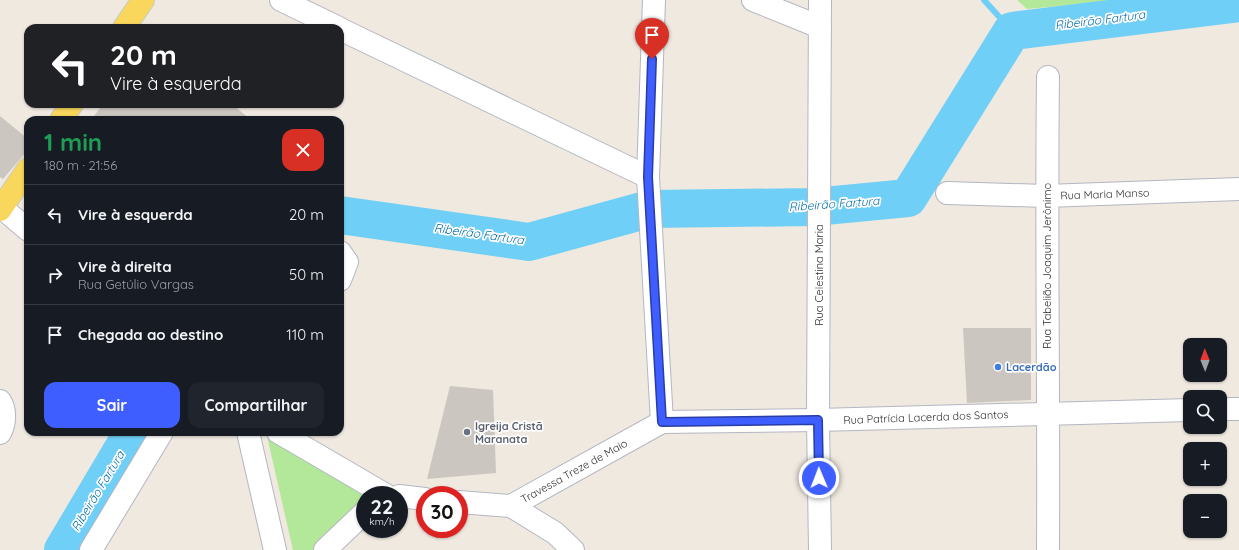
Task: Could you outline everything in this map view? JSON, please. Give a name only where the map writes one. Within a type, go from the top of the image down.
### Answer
[{"type":"main road","points":[[127,24],[143,0]]},
{"type":"main road","points":[[1,208],[24,176]]},
{"type":"street","points":[[281,0],[331,24]]},
{"type":"street","points":[[654,0],[649,184],[662,422]]},
{"type":"street","points":[[753,0],[820,26]]},
{"type":"street","name":"Rua Celestina Maria","points":[[820,0],[818,420],[820,550]]},
{"type":"street","points":[[344,31],[649,184]]},
{"type":"street","name":"Rua Tabelião Joaquim Jerônimo","points":[[1048,78],[1046,196],[1049,413],[1048,550]]},
{"type":"street","name":"Rua Maria Manso","points":[[947,193],[1046,196],[1239,189]]},
{"type":"street","points":[[1,208],[24,227]]},
{"type":"street","points":[[344,258],[347,262],[344,270]]},
{"type":"street","points":[[0,401],[4,408],[3,427],[0,433]]},
{"type":"street","points":[[1227,409],[1239,409]]},
{"type":"street","name":"Rua Patrícia Lacerda dos Santos","points":[[662,422],[818,420],[1183,410]]},
{"type":"street","name":"Travessa Treze de Maio","points":[[468,503],[511,506],[662,422]]},
{"type":"street","points":[[91,550],[160,436]]},
{"type":"street","points":[[249,436],[275,550]]},
{"type":"street","points":[[285,436],[368,486]]},
{"type":"street","points":[[511,506],[555,533],[573,550]]},
{"type":"street","points":[[325,550],[356,521]]},
{"type":"green space","points":[[1017,0],[1125,0],[1027,9]]},
{"type":"green space","points":[[267,436],[275,436],[356,491],[356,517],[322,550],[293,550]]},
{"type":"building","points":[[100,108],[237,108],[246,116],[94,116]]},
{"type":"building","points":[[0,116],[24,136],[24,155],[3,179],[0,177]]},
{"type":"building","name":"Lacerdão","points":[[963,328],[1031,328],[1031,400],[967,403]]},
{"type":"building","name":"Igreija Cristã Maranata","points":[[450,386],[493,390],[496,473],[427,479]]},
{"type":"waterway","points":[[984,0],[1012,31]]},
{"type":"waterway","name":"Ribeirão Fartura","points":[[344,216],[529,242],[649,209],[814,207],[908,198],[1012,31],[1239,3]]},
{"type":"waterway","name":"Ribeirão Fartura","points":[[63,550],[131,436]]},
{"type":"place","name":"Lacerdão","points":[[998,367]]},
{"type":"place","name":"Igreija Cristã Maranata","points":[[467,432]]},
{"type":"route","points":[[652,59],[648,177],[662,422],[818,420],[819,478]]}]
